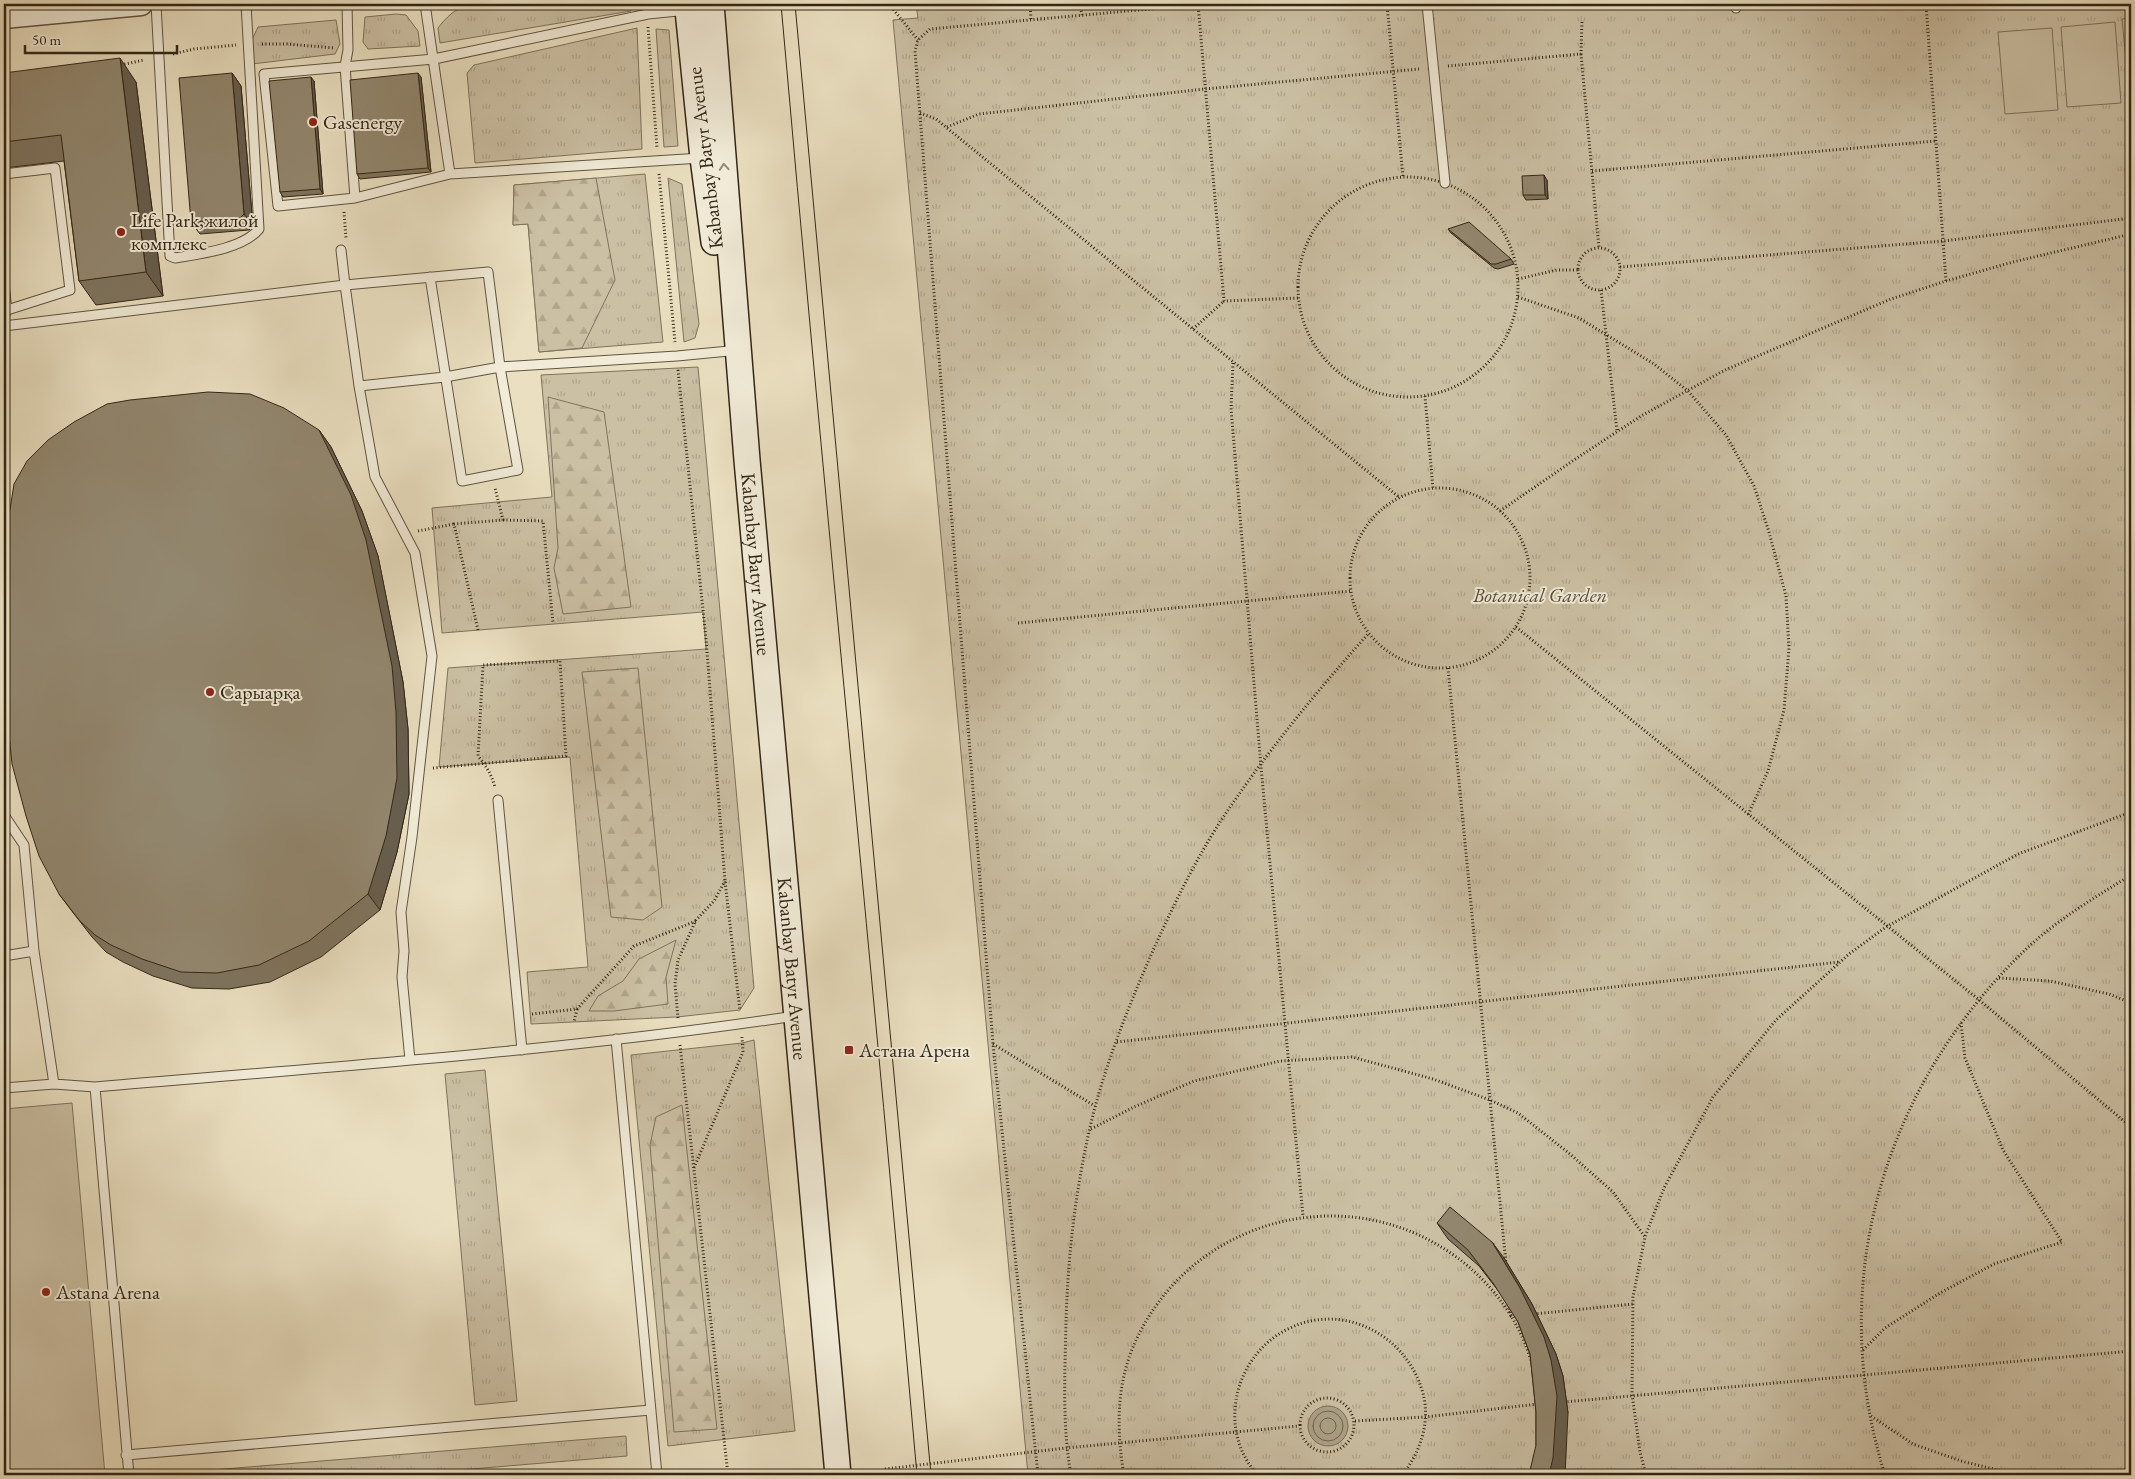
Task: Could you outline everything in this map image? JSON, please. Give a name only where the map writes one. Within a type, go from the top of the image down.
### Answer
[{"type":"main road","name":"Kabanbay Batyr Avenue","points":[[696,6],[703,158],[728,351],[747,460]]},
{"type":"main road","name":"Kabanbay Batyr Avenue","points":[[696,6],[747,460],[838,1475]]},
{"type":"street","points":[[4,17],[141,4]]},
{"type":"lane","points":[[156,4],[170,256],[175,258],[229,246],[254,236],[259,229],[246,4]]},
{"type":"lane","points":[[347,4],[348,50],[345,66],[355,198]]},
{"type":"lane","points":[[426,4],[428,33],[434,59],[450,174]]},
{"type":"lane","points":[[1427,4],[1446,183]]},
{"type":"lane","points":[[696,6],[648,14],[434,59],[264,74],[278,206],[355,198],[450,174],[703,158]]},
{"type":"lane","points":[[4,174],[55,168],[70,290],[5,311],[4,283]]},
{"type":"lane","points":[[341,250],[359,386],[375,477],[415,553],[432,656],[401,912],[404,951],[402,976],[410,1060]]},
{"type":"lane","points":[[4,326],[346,285],[430,277],[488,272],[500,367],[518,470],[462,481],[430,277]]},
{"type":"lane","points":[[359,386],[445,378],[500,367],[728,351]]},
{"type":"lane","points":[[498,800],[522,1050]]},
{"type":"lane","points":[[4,815],[24,845],[34,951],[54,1084]]},
{"type":"lane","points":[[4,956],[34,951]]},
{"type":"lane","points":[[4,1088],[54,1084],[95,1087],[522,1050],[741,1025],[796,1016]]},
{"type":"lane","points":[[616,1039],[657,1475]]},
{"type":"lane","points":[[95,1087],[129,1475]]},
{"type":"lane","points":[[126,1455],[651,1410]]},
{"type":"path","points":[[889,4],[918,40]]},
{"type":"path","points":[[1030,4],[1031,20]]},
{"type":"path","points":[[1080,4],[1082,15]]},
{"type":"path","points":[[1198,4],[1224,301]]},
{"type":"path","points":[[1038,1475],[993,1044],[915,51],[918,40],[930,29],[1205,4]]},
{"type":"path","points":[[1387,4],[1403,177]]},
{"type":"path","points":[[1926,4],[1946,281]]},
{"type":"path","points":[[648,14],[658,162],[706,639],[725,881],[743,1052],[694,1168],[728,1475]]},
{"type":"path","points":[[1582,21],[1581,54],[1599,248]]},
{"type":"path","points":[[117,66],[194,49],[248,44],[287,44],[348,50]]},
{"type":"path","points":[[946,127],[979,114],[1205,89],[1581,54]]},
{"type":"path","points":[[920,113],[936,118],[1400,498]]},
{"type":"path","points":[[1592,171],[1936,141]]},
{"type":"path","points":[[1403,177],[1428,178],[1446,183],[1462,190],[1477,200],[1490,213],[1501,227],[1516,261],[1518,297],[1508,332],[1500,348],[1475,374],[1459,384],[1425,396],[1407,397],[1380,393],[1354,383],[1339,373],[1326,360],[1306,330],[1298,298],[1298,276],[1301,258],[1308,241],[1328,211],[1357,189],[1374,182],[1403,177]]},
{"type":"path","points":[[341,250],[348,235],[343,199]]},
{"type":"path","points":[[1620,267],[1943,241],[2131,218]]},
{"type":"path","points":[[1500,511],[1618,432],[1725,370],[1891,299],[2013,262],[2131,234]]},
{"type":"path","points":[[1599,248],[1609,250],[1615,254],[1620,267],[1620,274],[1614,285],[1601,290],[1588,287],[1579,277],[1578,270],[1582,256],[1588,251],[1599,248]]},
{"type":"path","points":[[1518,279],[1557,270],[1578,270]]},
{"type":"path","points":[[1601,290],[1618,432]]},
{"type":"path","points":[[1518,297],[1579,318],[1654,364],[1688,391],[1726,435],[1754,486],[1769,532],[1786,596],[1789,648],[1784,710],[1768,771],[1748,815]]},
{"type":"path","points":[[1192,329],[1224,301],[1298,298]]},
{"type":"path","points":[[1233,363],[1231,408],[1261,767],[1303,1216]]},
{"type":"path","points":[[1425,396],[1433,489]]},
{"type":"path","points":[[492,475],[503,520]]},
{"type":"path","points":[[1433,489],[1451,489],[1469,493],[1500,511],[1514,527],[1524,546],[1530,567],[1530,588],[1516,628],[1504,642],[1489,654],[1472,663],[1448,668],[1415,665],[1398,658],[1382,647],[1369,633],[1356,610],[1351,591],[1350,571],[1352,558],[1362,534],[1378,513],[1400,498],[1416,492],[1433,489]]},
{"type":"path","points":[[405,534],[454,524],[503,520],[542,521],[554,623]]},
{"type":"path","points":[[454,524],[478,630]]},
{"type":"path","points":[[1018,623],[1351,591]]},
{"type":"path","points":[[1516,628],[1978,999],[2131,1127]]},
{"type":"path","points":[[1071,1475],[1066,1448],[1065,1351],[1068,1276],[1074,1213],[1095,1106],[1131,1001],[1182,888],[1222,819],[1314,694],[1369,633]]},
{"type":"path","points":[[419,769],[484,764],[566,756],[560,660],[483,665],[478,756],[484,764],[490,771],[498,800]]},
{"type":"path","points":[[1448,668],[1506,1267]]},
{"type":"path","points":[[1646,1475],[1640,1452],[1632,1394],[1633,1304],[1645,1237],[1664,1188],[1713,1097],[1776,1020],[1840,962],[1886,927],[2018,854],[2131,812]]},
{"type":"path","points":[[1885,1475],[1876,1447],[1864,1375],[1861,1324],[1864,1266],[1874,1208],[1891,1152],[1914,1097],[1944,1047],[1978,999],[2024,951],[2076,909],[2131,875]]},
{"type":"path","points":[[574,1022],[577,1009],[634,946],[696,920]]},
{"type":"path","points":[[1117,1042],[1840,962]]},
{"type":"path","points":[[1998,978],[2050,980],[2109,994],[2131,1003]]},
{"type":"path","points":[[518,1015],[577,1009]]},
{"type":"path","points":[[1862,1351],[1885,1328],[1948,1289],[1994,1264],[2062,1242],[2003,1150],[1965,1058],[1961,1023]]},
{"type":"path","points":[[993,1044],[1095,1106]]},
{"type":"path","points":[[1091,1129],[1134,1107],[1194,1081],[1288,1061],[1352,1057],[1433,1079],[1490,1100],[1518,1113],[1570,1154],[1613,1192],[1645,1237]]},
{"type":"path","points":[[1124,1475],[1118,1443],[1120,1397],[1131,1353],[1152,1312],[1181,1276],[1217,1248],[1258,1227],[1303,1216],[1349,1215],[1394,1224],[1436,1243],[1473,1269],[1504,1304],[1526,1344],[1534,1370]]},
{"type":"path","points":[[1509,1297],[1510,1316]]},
{"type":"path","points":[[1529,1314],[1633,1304]]},
{"type":"path","points":[[1510,1316],[1520,1315]]},
{"type":"path","points":[[1257,1475],[1247,1462],[1236,1432],[1234,1411],[1242,1377],[1250,1362],[1261,1348],[1275,1336],[1290,1327],[1328,1319],[1359,1323],[1375,1330],[1390,1340],[1413,1366],[1426,1400],[1425,1417],[1418,1451],[1402,1475]]},
{"type":"path","points":[[1559,1402],[2131,1351]]},
{"type":"path","points":[[1355,1421],[1425,1417],[1540,1404],[1540,1396]]},
{"type":"path","points":[[1330,1398],[1346,1405],[1352,1412],[1355,1421],[1354,1430],[1346,1446],[1330,1453],[1312,1449],[1306,1443],[1299,1426],[1305,1409],[1312,1402],[1330,1398]]},
{"type":"path","points":[[1871,1416],[1913,1444],[1961,1461],[2018,1475]]},
{"type":"path","points":[[885,1468],[1036,1451],[1299,1426]]},
{"type":"green space","points":[[482,4],[630,4],[631,11],[440,43],[438,28],[452,13],[468,6]]},
{"type":"green space","name":"Botanical Garden","points":[[916,4],[2131,4],[2131,1475],[1028,1475],[893,20],[918,18]]},
{"type":"green space","points":[[406,15],[418,31],[420,46],[368,49],[363,42],[365,17]]},
{"type":"green space","points":[[2131,18],[2131,103],[2130,103],[2122,19]]},
{"type":"green space","points":[[336,20],[340,44],[335,54],[252,64],[250,44],[258,27]]},
{"type":"green space","points":[[2115,22],[2121,103],[2067,107],[2061,27]]},
{"type":"green space","points":[[637,28],[642,149],[475,163],[467,73],[474,65]]},
{"type":"green space","points":[[2052,28],[2058,110],[2005,114],[1998,32]]},
{"type":"green space","points":[[656,29],[669,30],[678,146],[664,147]]},
{"type":"green space","points":[[645,174],[663,342],[539,352],[528,224],[513,225],[514,185]]},
{"type":"green space","points":[[596,178],[615,280],[582,348],[539,352],[528,224],[513,225],[514,185]]},
{"type":"green space","points":[[668,178],[682,184],[699,324],[695,338],[684,342]]},
{"type":"green space","points":[[698,367],[754,988],[740,1010],[677,1017],[531,1024],[527,972],[588,967],[570,757],[439,767],[448,668],[706,649],[703,612],[442,633],[432,508],[552,497],[541,375]]},
{"type":"green space","points":[[548,397],[604,412],[631,607],[563,614],[554,568],[558,548]]},
{"type":"green space","points":[[638,668],[662,907],[643,920],[611,917],[582,672]]},
{"type":"green space","points":[[676,940],[666,977],[668,1004],[614,1011],[589,1011],[598,996],[623,981],[639,959]]},
{"type":"green space","points":[[754,1040],[795,1431],[668,1446],[631,1055],[742,1043]]},
{"type":"green space","points":[[485,1070],[517,1401],[475,1405],[445,1074]]},
{"type":"green space","name":"Astana Arena","points":[[72,1103],[105,1475],[4,1475],[4,1109]]},
{"type":"green space","points":[[682,1105],[717,1429],[674,1432],[650,1145],[656,1117]]},
{"type":"green space","points":[[626,1436],[627,1456],[400,1475],[151,1475]]},
{"type":"water","points":[[1328,1406],[1342,1412],[1348,1426],[1342,1440],[1328,1446],[1314,1440],[1308,1426],[1314,1412]]},
{"type":"building","name":"Life Park,жилой комплекс","points":[[120,58],[146,272],[79,281],[61,135],[4,142],[4,73]]},
{"type":"building","points":[[232,73],[244,214],[240,218],[191,222],[179,78]]},
{"type":"building","points":[[418,73],[428,168],[357,174],[350,80]]},
{"type":"building","points":[[311,77],[320,189],[280,192],[269,81]]},
{"type":"building","points":[[1544,175],[1545,195],[1523,195],[1522,176]]},
{"type":"building","points":[[1469,222],[1511,259],[1491,264],[1448,229]]},
{"type":"building","name":"Сарыарқа","points":[[208,392],[250,394],[284,408],[319,430],[351,495],[366,540],[392,666],[396,712],[397,778],[386,836],[368,894],[309,941],[259,965],[217,973],[181,972],[142,959],[111,945],[95,935],[80,921],[59,894],[39,856],[12,764],[4,686],[5,570],[8,522],[14,484],[27,461],[48,440],[74,422],[107,404]]},
{"type":"building","points":[[1450,1207],[1492,1242],[1520,1288],[1544,1337],[1551,1360],[1557,1396],[1553,1458],[1549,1475],[1529,1475],[1536,1445],[1536,1412],[1530,1354],[1518,1322],[1493,1283],[1468,1250],[1437,1223]]},
{"type":"tram line","points":[[781,4],[917,1475]]},
{"type":"tram line","points":[[795,4],[931,1475]]},
{"type":"place","name":"Gasenergy","points":[[313,122]]},
{"type":"place","name":"Life Park,жилой комплекс","points":[[121,232]]},
{"type":"place","name":"Сарыарқа","points":[[210,692]]},
{"type":"place","name":"Астана Арена","points":[[849,1050]]},
{"type":"place","name":"Astana Arena","points":[[46,1292]]}]
